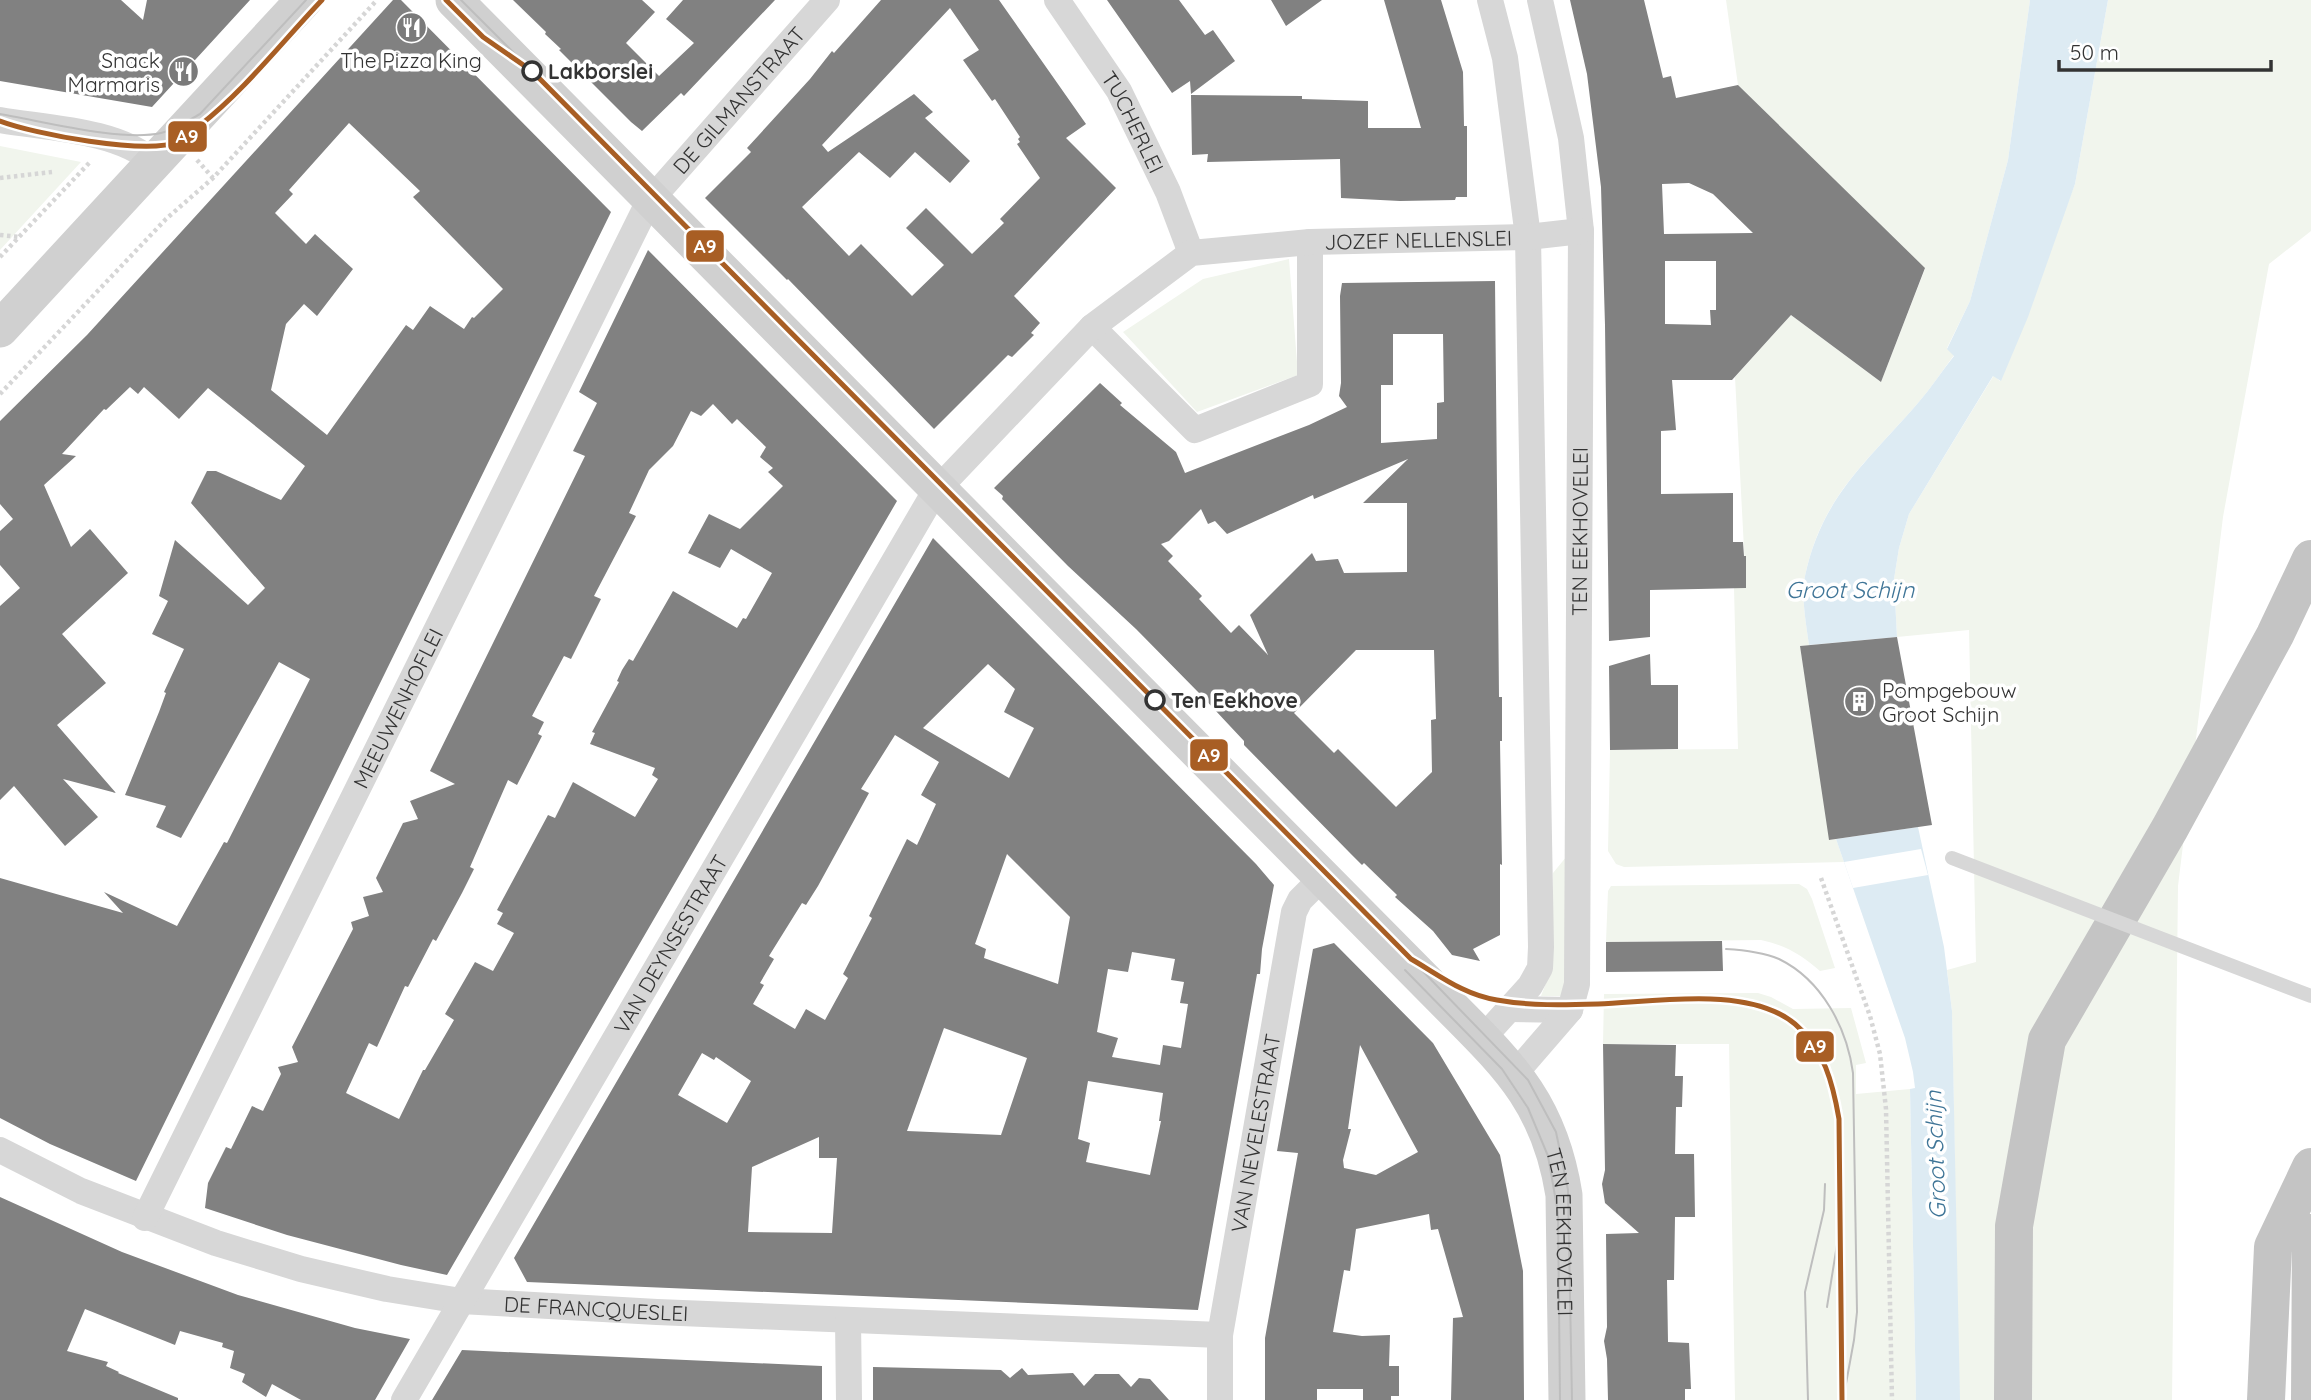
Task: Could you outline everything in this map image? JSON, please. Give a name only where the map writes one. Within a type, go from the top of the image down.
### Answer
[{"type":"highway","points":[[2013,1400],[2014,1226],[2047,1040],[2170,828],[2275,635],[2311,559]]},
{"type":"highway","points":[[2266,1400],[2273,1247],[2311,1167]]},
{"type":"highway","points":[[2310,1400],[2311,1233]]},
{"type":"street","points":[[0,330],[304,0]]},
{"type":"street","name":"TEN EEKHOVELEI","points":[[454,0],[1482,1038],[1516,1076],[1545,1124],[1559,1165],[1564,1195],[1567,1400]]},
{"type":"street","name":"DE GILMANSTRAAT","points":[[651,198],[827,0]]},
{"type":"street","name":"TUCHERLEI","points":[[1057,0],[1119,91],[1168,191],[1191,253]]},
{"type":"street","points":[[1482,1038],[1530,986],[1540,968],[1528,237],[1504,58],[1490,0]]},
{"type":"street","name":"TEN EEKHOVELEI","points":[[1516,1076],[1519,1069],[1570,1010],[1577,985],[1581,231],[1571,138],[1540,0]]},
{"type":"street","points":[[0,120],[110,138],[139,151],[153,162]]},
{"type":"street","name":"MEEUWENHOFLEI","points":[[145,1218],[651,198]]},
{"type":"street","points":[[1528,237],[1581,231]]},
{"type":"street","name":"JOZEF NELLENSLEI","points":[[1191,253],[1310,242],[1528,237]]},
{"type":"street","name":"JOZEF NELLENSLEI","points":[[1092,327],[1195,430],[1310,384],[1310,242]]},
{"type":"street","points":[[938,488],[1092,327],[1191,253]]},
{"type":"street","name":"VAN DEYNSESTRAAT","points":[[404,1400],[938,488]]},
{"type":"street","points":[[1539,831],[1579,830]]},
{"type":"street","name":"VAN NEVELESTRAAT","points":[[1220,1400],[1220,1335],[1294,912],[1300,900],[1322,877]]},
{"type":"street","points":[[1510,1009],[1570,1010]]},
{"type":"street","name":"DE FRANCQUESLEI","points":[[0,1150],[81,1191],[145,1218],[301,1269],[387,1289],[461,1301],[1220,1335]]},
{"type":"street","points":[[848,1320],[849,1400]]},
{"type":"lane","points":[[1952,858],[2311,996]]},
{"type":"path","points":[[0,394],[166,219],[213,178],[377,0]]},
{"type":"path","points":[[0,257],[110,138]]},
{"type":"path","points":[[0,178],[52,172]]},
{"type":"path","points":[[0,235],[20,237]]},
{"type":"path","points":[[1821,878],[1870,1016],[1880,1054],[1886,1109],[1892,1400]]},
{"type":"shaded area","points":[[1726,0],[2030,0],[2008,160],[1970,301],[1947,348],[1954,355],[1923,397],[1865,462],[1835,501],[1813,548],[1805,576],[1804,601],[1809,645],[1800,646],[1830,840],[1836,839],[1844,862],[1624,867],[1616,864],[1608,851],[1610,750],[1738,749],[1734,588],[1746,587],[1735,377],[1791,315],[1881,382],[1925,269],[1738,85]]},
{"type":"shaded area","points":[[2108,0],[2311,0],[2311,231],[2269,264],[2223,517],[2178,886],[2172,1400],[1959,1400],[1952,1011],[1947,970],[1976,962],[1969,630],[1897,637],[1894,579],[1909,514],[1994,375],[2000,381],[2075,184]]},
{"type":"shaded area","points":[[0,146],[81,162],[0,250]]},
{"type":"shaded area","points":[[1289,259],[1298,375],[1197,412],[1123,332],[1203,279]]},
{"type":"shaded area","points":[[1571,851],[1567,980],[1563,996],[1541,996],[1551,970],[1553,873]]},
{"type":"shaded area","points":[[1799,884],[1807,889],[1812,899],[1835,968],[1820,971],[1793,951],[1761,940],[1606,942],[1608,891],[1611,886]]},
{"type":"shaded area","points":[[1758,993],[1793,1009],[1851,1008],[1866,1063],[1856,1065],[1856,1094],[1910,1089],[1916,1400],[1735,1400],[1729,1044],[1603,1044],[1604,994]]},
{"type":"water","name":"Groot Schijn","points":[[2030,0],[2108,0],[2075,184],[2028,317],[2001,381],[1993,376],[1909,514],[1894,579],[1897,637],[1809,645],[1804,610],[1804,584],[1813,548],[1823,523],[1849,481],[1923,397],[1954,356],[1947,349],[1970,301],[2008,160]]},
{"type":"water","name":"Groot Schijn","points":[[1918,827],[1944,947],[1952,1011],[1960,1400],[1916,1400],[1910,1089],[1915,1088],[1913,1072],[1905,1038],[1836,839]]},
{"type":"pier","points":[[1921,849],[1928,875],[1853,888],[1844,862]]},
{"type":"building","points":[[0,0],[121,0],[143,20],[147,0],[250,0],[152,107],[0,81]]},
{"type":"building","points":[[393,0],[401,0],[611,212],[136,1181],[50,1144],[0,1118],[0,878],[123,913],[104,892],[177,926],[224,842],[227,843],[310,679],[279,662],[181,838],[156,827],[166,806],[125,795],[159,712],[166,693],[164,692],[184,649],[152,634],[168,601],[159,596],[175,540],[248,605],[265,588],[191,503],[207,471],[216,471],[281,500],[305,466],[208,388],[179,419],[144,387],[138,394],[130,387],[104,409],[62,454],[76,456],[44,485],[71,547],[90,529],[128,573],[62,634],[106,683],[57,725],[116,793],[63,779],[98,817],[65,846],[14,786],[0,800],[0,606],[20,588],[0,565],[0,531],[13,519],[0,504],[0,421],[87,335]],"holes":[[[349,123],[420,191],[413,197],[503,289],[472,317],[464,329],[430,306],[413,330],[406,325],[327,435],[271,390],[286,324],[304,304],[317,316],[353,269],[315,234],[306,244],[275,213],[293,194],[289,190]]]},
{"type":"building","points":[[513,0],[642,0],[655,12],[626,43],[659,76],[694,43],[666,19],[683,0],[775,0],[684,96],[681,93],[642,131],[559,50],[561,49],[546,32]]},
{"type":"building","points":[[881,0],[999,0],[1086,124],[1066,138],[1116,188],[1014,296],[1040,323],[1031,333],[1034,335],[1012,357],[1008,355],[934,429],[705,198],[751,152],[747,148],[832,51],[834,53]],"holes":[[[950,8],[979,50],[963,60],[992,101],[995,99],[1020,137],[1017,144],[1040,178],[1000,219],[1004,223],[972,254],[926,208],[906,228],[944,265],[912,296],[861,244],[849,256],[802,207],[859,152],[890,178],[915,152],[950,183],[970,161],[925,118],[933,112],[914,94],[828,152],[822,145]]]},
{"type":"building","points":[[1107,0],[1179,0],[1205,35],[1213,30],[1235,61],[1191,94],[1190,81],[1172,93]]},
{"type":"building","points":[[1271,0],[1322,0],[1286,26]]},
{"type":"building","points":[[1384,0],[1441,0],[1463,72],[1464,126],[1467,126],[1467,197],[1456,197],[1455,200],[1400,201],[1341,198],[1340,159],[1207,162],[1208,154],[1192,155],[1191,95],[1302,96],[1302,99],[1368,101],[1368,128],[1421,128]]},
{"type":"building","points":[[1570,0],[1644,0],[1663,78],[1671,76],[1676,98],[1738,85],[1925,268],[1881,382],[1791,315],[1732,380],[1672,380],[1676,430],[1661,431],[1661,494],[1733,493],[1733,542],[1743,542],[1746,588],[1650,590],[1650,637],[1609,641],[1601,187],[1587,74]],"holes":[[[1689,183],[1713,194],[1753,233],[1664,234],[1662,184]],[[1665,261],[1716,261],[1716,310],[1710,310],[1711,325],[1665,324]]]},
{"type":"building","points":[[648,250],[897,501],[447,1275],[287,1235],[205,1208],[208,1183],[226,1147],[231,1149],[252,1106],[263,1111],[281,1074],[278,1067],[298,1062],[292,1047],[353,929],[351,922],[369,916],[363,897],[383,892],[376,878],[403,823],[418,819],[410,801],[455,784],[430,771],[585,456],[573,451],[597,403],[579,392]],"holes":[[[713,404],[732,424],[737,419],[766,447],[760,457],[773,468],[768,472],[783,486],[740,529],[709,514],[688,553],[720,568],[731,549],[772,573],[746,619],[743,618],[737,628],[673,591],[633,661],[629,659],[622,670],[617,681],[619,682],[592,732],[595,733],[590,744],[655,768],[652,775],[658,779],[635,817],[573,782],[555,818],[548,815],[497,910],[503,913],[497,924],[514,933],[493,971],[475,962],[445,1014],[454,1020],[423,1070],[399,1119],[346,1093],[369,1043],[377,1047],[405,986],[408,987],[433,939],[436,941],[462,893],[474,869],[470,867],[508,780],[517,785],[542,736],[538,734],[544,722],[532,716],[564,656],[571,659],[601,599],[594,596],[636,516],[629,513],[649,470],[673,446],[691,411],[701,416]]]},
{"type":"building","points":[[1495,281],[1502,865],[1500,864],[1500,935],[1473,949],[1480,961],[1452,955],[1433,931],[1395,897],[1397,895],[1364,863],[1362,865],[1349,852],[1244,745],[1244,741],[1200,694],[1136,629],[1068,566],[994,488],[1100,383],[1122,403],[1120,405],[1176,452],[1185,473],[1309,425],[1347,407],[1339,396],[1342,283]],"holes":[[[1393,334],[1443,334],[1444,402],[1437,403],[1437,439],[1381,443],[1381,385],[1393,385]],[[1408,459],[1363,503],[1407,503],[1407,572],[1344,573],[1338,559],[1316,561],[1312,553],[1250,615],[1268,655],[1239,625],[1231,633],[1199,599],[1202,596],[1168,561],[1173,556],[1161,544],[1169,541],[1201,509],[1208,524],[1215,521],[1227,534],[1313,495],[1314,499]],[[1356,650],[1434,650],[1436,719],[1431,720],[1432,772],[1396,807],[1338,749],[1334,753],[1294,713]]]},
{"type":"building","points":[[933,538],[1274,885],[1198,1310],[527,1282],[514,1258]],"holes":[[[988,664],[1015,689],[1004,712],[1034,728],[1009,778],[923,728]],[[895,735],[939,762],[921,795],[936,804],[917,845],[907,839],[869,916],[872,918],[843,974],[848,978],[825,1020],[806,1009],[795,1029],[753,1004],[764,985],[760,983],[774,959],[769,956],[802,903],[806,905],[818,886],[869,793],[861,789]],[[1007,854],[1070,917],[1058,984],[984,958],[986,949],[975,944]],[[1132,952],[1175,959],[1171,980],[1184,982],[1180,1003],[1188,1004],[1181,1048],[1163,1045],[1160,1065],[1112,1057],[1118,1038],[1097,1032],[1108,969],[1128,972]],[[944,1028],[1027,1058],[1001,1135],[907,1131]],[[702,1053],[714,1060],[716,1057],[751,1081],[727,1123],[678,1095]],[[1088,1081],[1163,1093],[1161,1121],[1150,1175],[1086,1162],[1090,1143],[1078,1139]],[[819,1137],[819,1158],[837,1158],[832,1233],[748,1232],[752,1167]]]},
{"type":"building","name":"Pompgebouw Groot Schijn","points":[[1897,637],[1932,825],[1829,840],[1800,646]]},
{"type":"building","points":[[1650,654],[1651,685],[1678,685],[1678,749],[1610,750],[1609,666]]},
{"type":"building","points":[[1722,941],[1723,971],[1606,972],[1606,942]]},
{"type":"building","points":[[1334,943],[1433,1043],[1500,1155],[1523,1271],[1524,1400],[1451,1400],[1453,1318],[1463,1317],[1438,1229],[1431,1230],[1429,1214],[1356,1229],[1350,1271],[1344,1270],[1333,1332],[1362,1336],[1390,1335],[1389,1366],[1399,1366],[1399,1396],[1391,1396],[1391,1400],[1363,1400],[1363,1389],[1317,1389],[1317,1400],[1265,1400],[1265,1338],[1298,1153],[1277,1151],[1313,949]],"holes":[[[1360,1045],[1418,1152],[1376,1175],[1344,1168]]]},
{"type":"building","points":[[1603,1044],[1676,1045],[1675,1076],[1683,1076],[1682,1107],[1676,1107],[1675,1154],[1694,1154],[1695,1217],[1675,1217],[1674,1280],[1667,1280],[1668,1342],[1689,1343],[1691,1389],[1685,1389],[1685,1400],[1608,1400],[1604,1341],[1607,1327],[1606,1234],[1639,1233],[1605,1203],[1602,1184],[1605,1170]]},
{"type":"building","points":[[0,1197],[122,1252],[238,1295],[355,1328],[410,1339],[375,1400],[301,1400],[272,1384],[266,1397],[242,1382],[245,1374],[230,1368],[234,1351],[222,1347],[223,1343],[180,1331],[175,1345],[85,1309],[67,1351],[108,1362],[106,1366],[118,1373],[178,1400],[0,1400]]},
{"type":"building","points":[[462,1350],[822,1366],[822,1400],[432,1400]]},
{"type":"building","points":[[873,1367],[1001,1370],[1010,1378],[1022,1368],[1028,1375],[1073,1373],[1084,1386],[1095,1374],[1119,1374],[1131,1387],[1139,1378],[1150,1379],[1169,1400],[873,1400]]},
{"type":"tram line","points":[[0,114],[81,130],[125,135],[171,130],[200,114],[306,0]]},
{"type":"tram line","points":[[461,0],[529,68]]},
{"type":"tram line","points":[[1726,949],[1779,959],[1808,979],[1830,1007],[1850,1056],[1853,1073],[1857,1312],[1843,1400]]},
{"type":"tram line","points":[[1411,959],[1528,1080],[1556,1132],[1568,1190],[1572,1400]]},
{"type":"tram line","points":[[1405,970],[1502,1069],[1528,1108],[1548,1156],[1558,1213],[1560,1400]]},
{"type":"tram line","points":[[1808,1400],[1805,1292],[1824,1210],[1825,1184]]},
{"type":"tram line","points":[[1827,1307],[1840,1226]]},
{"type":"transit line","name":"A9","points":[[0,121],[38,132],[89,141],[141,146],[178,142],[232,97],[322,0]]},
{"type":"transit line","name":"A9","points":[[446,0],[483,37],[532,71],[1411,959],[1463,989],[1497,1000],[1560,1005],[1673,999],[1727,1000],[1752,1004],[1775,1012],[1795,1024],[1805,1034],[1826,1067],[1839,1119],[1842,1400]]},
{"type":"place","name":"The Pizza King","points":[[411,28]]},
{"type":"place","name":"Lakborslei","points":[[532,71]]},
{"type":"place","name":"Snack Marmaris","points":[[183,72]]},
{"type":"place","name":"Ten Eekhove","points":[[1155,700]]},
{"type":"place","name":"Pompgebouw Groot Schijn","points":[[1859,702]]}]
